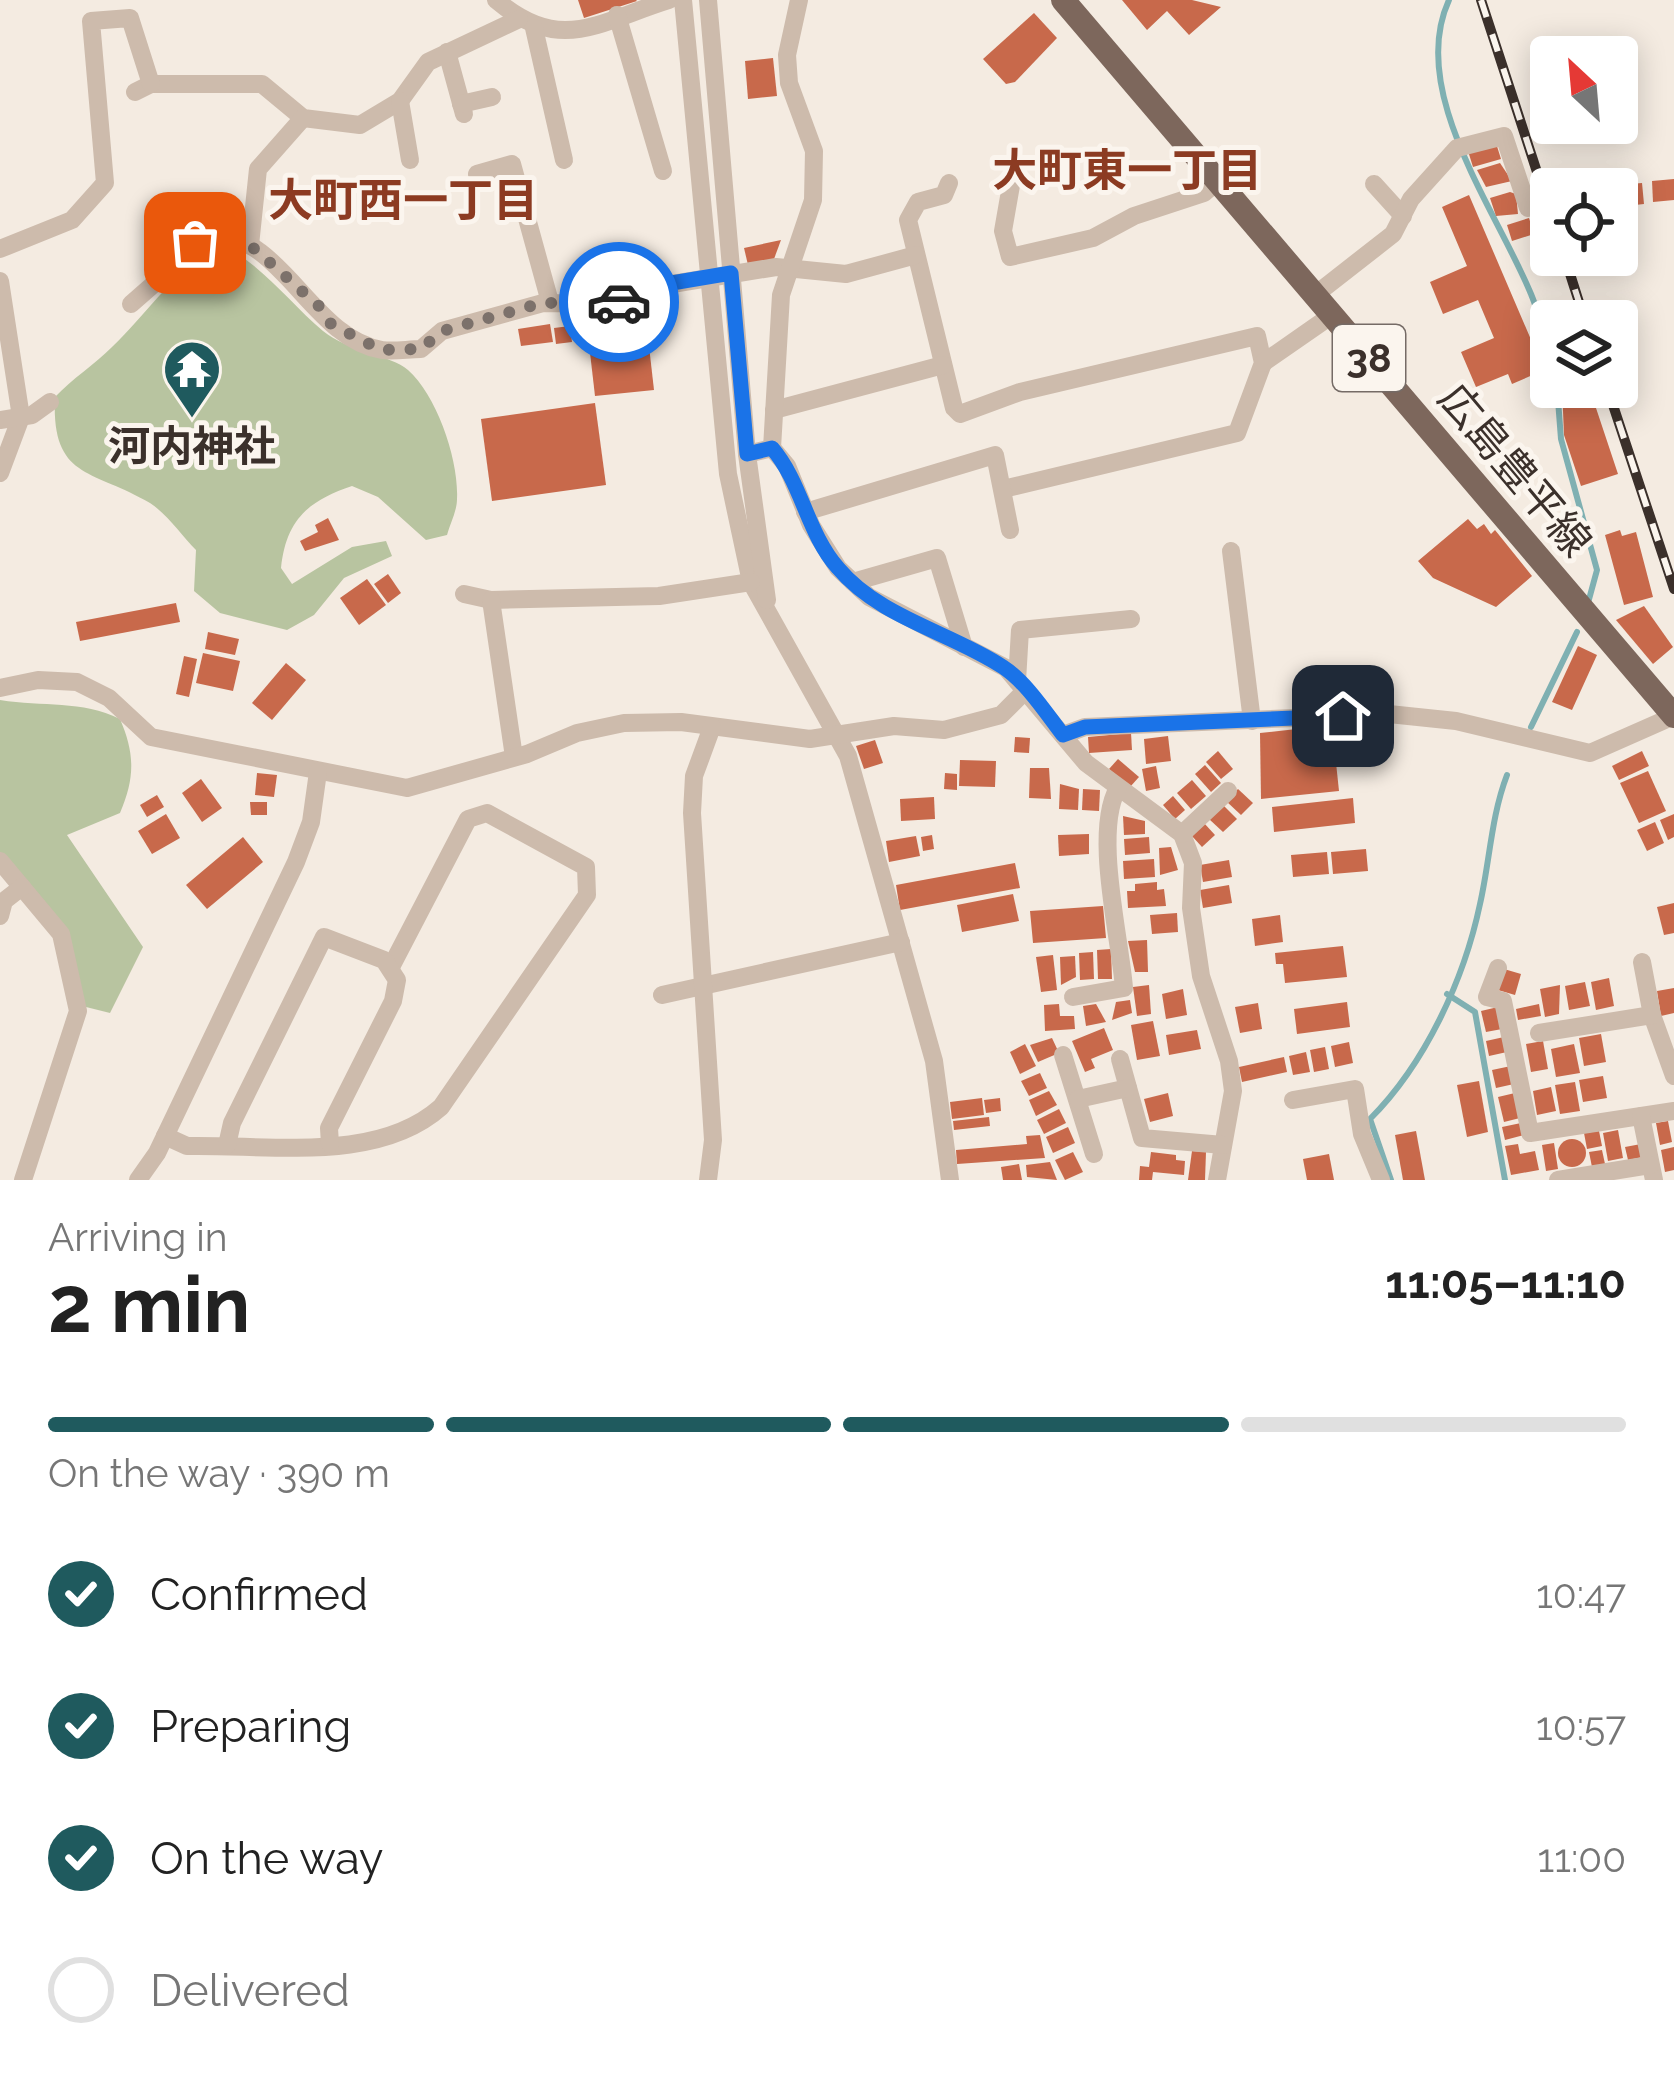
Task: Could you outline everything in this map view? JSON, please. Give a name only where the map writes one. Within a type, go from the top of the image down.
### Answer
[{"type":"main road","name":"広島豊平線","points":[[1064,0],[1674,716]]},
{"type":"street","points":[[496,0],[526,23],[557,33],[670,0]]},
{"type":"street","points":[[683,0],[728,474],[751,582],[848,756],[934,1061],[950,1180]]},
{"type":"street","points":[[708,0],[747,454],[768,611]]},
{"type":"street","points":[[799,0],[788,69],[814,151],[813,200],[788,268],[772,448],[787,466],[805,512],[838,568],[869,597],[1006,668],[1086,763],[1182,834],[1193,863],[1190,908],[1201,976],[1229,1060],[1233,1091],[1217,1180]]},
{"type":"street","points":[[617,15],[663,171]]},
{"type":"street","points":[[0,249],[72,220],[105,183],[91,21],[130,18],[143,88],[262,84],[303,118],[325,125],[360,125],[400,101],[428,62],[526,23]]},
{"type":"street","points":[[526,23],[563,160]]},
{"type":"street","points":[[447,52],[463,109],[492,97]]},
{"type":"street","points":[[400,101],[410,160]]},
{"type":"street","points":[[250,245],[258,169],[303,118]]},
{"type":"street","points":[[1003,489],[1237,433],[1263,363],[1393,234],[1402,215],[1460,147],[1504,136],[1528,208]]},
{"type":"street","points":[[476,174],[512,164],[550,302]]},
{"type":"street","points":[[1013,174],[1003,231],[1010,256],[1093,238],[1134,216],[1204,194],[1218,181]]},
{"type":"street","points":[[949,183],[944,195],[917,202],[908,220],[943,365],[960,414],[1020,392],[1257,336],[1263,363]]},
{"type":"street","points":[[1374,184],[1402,215]]},
{"type":"street","points":[[131,304],[212,233],[250,245],[320,307],[331,324],[381,350],[421,349],[442,331],[550,302],[605,304],[654,286],[731,273],[788,268],[846,274],[916,255]]},
{"type":"street","points":[[0,281],[21,417],[0,473]]},
{"type":"street","points":[[774,410],[943,365]]},
{"type":"street","points":[[0,420],[21,417],[50,402]]},
{"type":"street","points":[[747,454],[772,448]]},
{"type":"street","points":[[805,512],[995,455],[1010,530]]},
{"type":"street","points":[[1231,550],[1252,721]]},
{"type":"street","points":[[853,582],[937,558],[964,647]]},
{"type":"street","points":[[464,594],[490,600],[659,596],[751,582]]},
{"type":"street","points":[[490,600],[514,757]]},
{"type":"street","points":[[0,688],[38,680],[77,682],[109,698],[151,737],[407,788],[578,733],[624,723],[810,739],[871,728],[944,730],[983,723],[1001,715],[1021,686],[1020,630],[1131,620]]},
{"type":"street","points":[[1063,735],[1085,727],[1389,714],[1456,721],[1590,753],[1674,716]]},
{"type":"street","points":[[708,1180],[713,1140],[707,1002],[700,986],[692,813],[694,776],[712,727]]},
{"type":"street","points":[[138,1180],[165,1136],[296,862],[311,822],[317,772]]},
{"type":"street","points":[[1073,997],[1124,988],[1111,873],[1109,803],[1118,788]]},
{"type":"street","points":[[1182,834],[1228,791]]},
{"type":"street","points":[[165,1136],[187,1145],[330,1144],[397,1135],[421,1125],[441,1107],[587,895],[586,867],[487,813],[468,819],[392,965],[397,980],[393,1001],[329,1128],[330,1144]]},
{"type":"street","points":[[0,861],[61,934],[78,1011],[23,1180]]},
{"type":"street","points":[[0,916],[4,901],[22,887]]},
{"type":"street","points":[[227,1145],[232,1124],[324,937],[392,965]]},
{"type":"street","points":[[662,994],[901,942]]},
{"type":"street","points":[[1642,962],[1652,1015],[1674,1076]]},
{"type":"street","points":[[1498,968],[1487,997],[1504,1001],[1530,1133],[1674,1111]]},
{"type":"street","points":[[1539,1033],[1652,1015]]},
{"type":"street","points":[[1064,1055],[1094,1154]]},
{"type":"street","points":[[1120,1059],[1142,1138],[1223,1145]]},
{"type":"street","points":[[1078,1099],[1128,1088]]},
{"type":"street","points":[[1293,1100],[1355,1089],[1362,1134],[1381,1180]]},
{"type":"street","points":[[1558,1180],[1652,1172],[1641,1116]]},
{"type":"green space","points":[[224,246],[264,274],[333,338],[391,360],[419,381],[444,430],[457,483],[457,504],[447,535],[426,540],[378,497],[352,486],[311,506],[294,525],[284,552],[281,568],[292,584],[352,547],[386,541],[392,556],[344,578],[314,615],[287,630],[220,613],[194,591],[196,550],[150,503],[68,458],[56,424],[55,397],[112,347],[177,278]]},
{"type":"green space","points":[[0,700],[91,709],[120,719],[125,732],[131,766],[120,813],[67,835],[143,947],[110,1013],[78,1005],[63,935],[0,852]]},
{"type":"building","points":[[578,0],[636,0],[637,1],[584,18]]},
{"type":"building","points":[[1122,0],[1192,0],[1221,7],[1189,35],[1167,11],[1147,30]]},
{"type":"building","points":[[1034,13],[1057,38],[1015,82],[1006,84],[983,59]]},
{"type":"building","points":[[773,58],[777,96],[748,99],[745,61]]},
{"type":"building","points":[[1496,143],[1501,159],[1473,167],[1468,151]]},
{"type":"building","points":[[1500,163],[1512,181],[1486,187],[1477,170]]},
{"type":"building","points":[[1674,179],[1674,200],[1653,202],[1652,181]]},
{"type":"building","points":[[1638,183],[1642,183],[1644,204],[1638,205]]},
{"type":"building","points":[[1516,194],[1518,214],[1496,216],[1490,198]]},
{"type":"building","points":[[1469,195],[1530,337],[1530,376],[1512,384],[1508,374],[1476,387],[1461,352],[1494,338],[1478,300],[1443,314],[1430,282],[1467,266],[1442,207]]},
{"type":"building","points":[[1529,218],[1530,235],[1512,241],[1507,225]]},
{"type":"building","points":[[781,240],[774,259],[748,265],[744,248]]},
{"type":"building","points":[[645,311],[654,390],[595,396],[586,318]]},
{"type":"building","points":[[550,324],[553,342],[521,346],[518,329]]},
{"type":"building","points":[[570,326],[572,342],[556,344],[554,328]]},
{"type":"building","points":[[595,403],[606,485],[492,501],[481,419]]},
{"type":"building","points":[[1563,408],[1596,408],[1618,474],[1581,486],[1564,435]]},
{"type":"building","points":[[328,518],[339,540],[305,551],[300,541],[318,532],[315,525]]},
{"type":"building","points":[[1468,519],[1477,529],[1484,524],[1491,534],[1495,530],[1532,576],[1496,607],[1433,578],[1418,561]]},
{"type":"building","points":[[1620,530],[1622,536],[1636,532],[1653,597],[1624,605],[1605,535]]},
{"type":"building","points":[[388,574],[401,593],[388,603],[374,584]]},
{"type":"building","points":[[367,579],[386,605],[359,625],[340,598]]},
{"type":"building","points":[[176,603],[180,622],[80,641],[76,622]]},
{"type":"building","points":[[1644,606],[1673,647],[1653,664],[1616,620]]},
{"type":"building","points":[[208,632],[239,639],[235,655],[205,649]]},
{"type":"building","points":[[1578,646],[1597,655],[1572,710],[1552,702]]},
{"type":"building","points":[[203,653],[240,661],[233,691],[196,683]]},
{"type":"building","points":[[184,656],[197,659],[189,697],[176,694]]},
{"type":"building","points":[[286,663],[306,680],[272,720],[252,703]]},
{"type":"building","points":[[1332,725],[1339,791],[1261,799],[1260,733]]},
{"type":"building","points":[[1131,733],[1132,750],[1089,753],[1088,737]]},
{"type":"building","points":[[1168,736],[1171,761],[1146,764],[1144,739]]},
{"type":"building","points":[[1015,737],[1030,738],[1029,753],[1014,752]]},
{"type":"building","points":[[875,740],[883,763],[864,769],[856,746]]},
{"type":"building","points":[[1218,751],[1233,769],[1221,779],[1206,762]]},
{"type":"building","points":[[1642,751],[1649,766],[1619,780],[1612,766]]},
{"type":"building","points":[[1118,759],[1139,777],[1130,787],[1109,769]]},
{"type":"building","points":[[960,760],[996,761],[995,787],[959,786]]},
{"type":"building","points":[[1205,765],[1221,783],[1211,792],[1195,774]]},
{"type":"building","points":[[1156,766],[1160,788],[1146,791],[1142,769]]},
{"type":"building","points":[[1030,768],[1049,768],[1051,799],[1029,798]]},
{"type":"building","points":[[1648,771],[1666,811],[1639,823],[1620,783]]},
{"type":"building","points":[[257,773],[277,775],[274,797],[255,795]]},
{"type":"building","points":[[945,773],[957,774],[957,790],[944,789]]},
{"type":"building","points":[[201,779],[222,808],[202,822],[182,793]]},
{"type":"building","points":[[1192,780],[1206,796],[1191,809],[1177,793]]},
{"type":"building","points":[[1060,784],[1079,789],[1078,810],[1059,809]]},
{"type":"building","points":[[1083,789],[1100,790],[1099,811],[1082,810]]},
{"type":"building","points":[[1238,789],[1253,803],[1241,815],[1226,801]]},
{"type":"building","points":[[157,795],[164,807],[147,817],[140,805]]},
{"type":"building","points":[[1173,796],[1185,810],[1175,819],[1163,805]]},
{"type":"building","points":[[934,797],[935,819],[901,821],[900,799]]},
{"type":"building","points":[[1353,798],[1355,823],[1274,832],[1272,807]]},
{"type":"building","points":[[250,802],[267,802],[267,815],[251,815]]},
{"type":"building","points":[[1223,805],[1237,819],[1223,832],[1209,819]]},
{"type":"building","points":[[166,814],[180,838],[152,854],[138,831]]},
{"type":"building","points":[[1674,814],[1674,837],[1668,840],[1660,820]]},
{"type":"building","points":[[1123,816],[1145,821],[1145,834],[1124,835]]},
{"type":"building","points":[[1655,822],[1664,843],[1647,851],[1637,830]]},
{"type":"building","points":[[1204,823],[1215,835],[1202,847],[1191,835]]},
{"type":"building","points":[[1089,834],[1089,854],[1059,856],[1058,835]]},
{"type":"building","points":[[932,835],[934,849],[923,851],[921,837]]},
{"type":"building","points":[[916,836],[920,856],[889,862],[886,841]]},
{"type":"building","points":[[243,837],[263,862],[207,909],[186,885]]},
{"type":"building","points":[[1149,837],[1150,853],[1125,855],[1124,839]]},
{"type":"building","points":[[1171,847],[1178,870],[1160,875],[1159,848]]},
{"type":"building","points":[[1366,849],[1368,871],[1333,874],[1331,852]]},
{"type":"building","points":[[1327,852],[1329,874],[1293,877],[1291,855]]},
{"type":"building","points":[[1154,859],[1155,877],[1124,879],[1123,861]]},
{"type":"building","points":[[1229,860],[1232,877],[1203,882],[1200,865]]},
{"type":"building","points":[[1015,863],[1020,888],[900,910],[896,885]]},
{"type":"building","points":[[1157,882],[1157,890],[1164,889],[1166,906],[1128,908],[1127,891],[1135,891],[1135,884]]},
{"type":"building","points":[[1229,885],[1232,903],[1203,908],[1200,890]]},
{"type":"building","points":[[1013,894],[1019,921],[962,932],[957,905]]},
{"type":"building","points":[[1674,903],[1674,933],[1664,935],[1657,907]]},
{"type":"building","points":[[1103,906],[1106,938],[1033,943],[1030,911]]},
{"type":"building","points":[[1177,913],[1178,932],[1152,934],[1150,915]]},
{"type":"building","points":[[1280,915],[1283,942],[1255,946],[1252,919]]},
{"type":"building","points":[[1147,940],[1148,972],[1135,972],[1128,941]]},
{"type":"building","points":[[1343,946],[1347,977],[1285,983],[1283,964],[1276,964],[1275,953]]},
{"type":"building","points":[[1111,949],[1112,979],[1098,979],[1097,950]]},
{"type":"building","points":[[1093,952],[1094,979],[1080,980],[1079,953]]},
{"type":"building","points":[[1053,955],[1057,990],[1041,992],[1036,957]]},
{"type":"building","points":[[1075,956],[1076,977],[1061,985],[1060,957]]},
{"type":"building","points":[[1504,969],[1521,974],[1515,995],[1498,990]]},
{"type":"building","points":[[1609,978],[1614,1006],[1596,1010],[1591,982]]},
{"type":"building","points":[[1585,982],[1590,1006],[1569,1010],[1565,986]]},
{"type":"building","points":[[1149,985],[1151,1014],[1137,1016],[1133,987]]},
{"type":"building","points":[[1560,985],[1559,1014],[1545,1017],[1540,989]]},
{"type":"building","points":[[1674,988],[1674,1013],[1661,1016],[1657,991]]},
{"type":"building","points":[[1183,989],[1187,1015],[1166,1019],[1162,994]]},
{"type":"building","points":[[1130,1000],[1132,1013],[1112,1020],[1116,1002]]},
{"type":"building","points":[[1347,1002],[1350,1027],[1297,1034],[1294,1009]]},
{"type":"building","points":[[1258,1003],[1262,1029],[1240,1033],[1235,1007]]},
{"type":"building","points":[[1059,1004],[1060,1016],[1074,1016],[1075,1029],[1045,1031],[1044,1005]]},
{"type":"building","points":[[1096,1004],[1106,1022],[1086,1026],[1083,1006]]},
{"type":"building","points":[[1539,1004],[1541,1016],[1518,1020],[1516,1009]]},
{"type":"building","points":[[1498,1007],[1502,1029],[1486,1032],[1481,1011]]},
{"type":"building","points":[[1153,1021],[1160,1056],[1137,1060],[1131,1025]]},
{"type":"building","points":[[1104,1028],[1113,1050],[1091,1059],[1095,1068],[1085,1072],[1072,1041]]},
{"type":"building","points":[[1197,1030],[1201,1049],[1169,1055],[1166,1035]]},
{"type":"building","points":[[1601,1034],[1606,1062],[1584,1066],[1579,1038]]},
{"type":"building","points":[[1504,1037],[1507,1052],[1489,1056],[1486,1041]]},
{"type":"building","points":[[1052,1038],[1059,1053],[1038,1062],[1030,1045]]},
{"type":"building","points":[[1543,1041],[1548,1069],[1531,1072],[1526,1044]]},
{"type":"building","points":[[1349,1042],[1353,1063],[1335,1067],[1331,1046]]},
{"type":"building","points":[[1025,1044],[1036,1066],[1020,1074],[1010,1052]]},
{"type":"building","points":[[1574,1044],[1580,1073],[1556,1077],[1551,1049]]},
{"type":"building","points":[[1325,1047],[1329,1069],[1314,1072],[1310,1050]]},
{"type":"building","points":[[1306,1052],[1310,1072],[1293,1075],[1289,1056]]},
{"type":"building","points":[[1284,1057],[1287,1072],[1242,1082],[1239,1067]]},
{"type":"building","points":[[1511,1066],[1514,1084],[1496,1088],[1492,1070]]},
{"type":"building","points":[[1040,1073],[1047,1088],[1029,1096],[1021,1081]]},
{"type":"building","points":[[1603,1076],[1607,1098],[1583,1102],[1579,1080]]},
{"type":"building","points":[[1479,1081],[1488,1132],[1467,1137],[1457,1085]]},
{"type":"building","points":[[1575,1082],[1580,1111],[1560,1114],[1555,1085]]},
{"type":"building","points":[[1551,1087],[1556,1111],[1537,1115],[1533,1091]]},
{"type":"building","points":[[1049,1091],[1057,1105],[1036,1116],[1029,1100]]},
{"type":"building","points":[[1168,1093],[1173,1116],[1150,1122],[1144,1099]]},
{"type":"building","points":[[1515,1093],[1520,1118],[1504,1122],[1498,1097]]},
{"type":"building","points":[[982,1098],[984,1115],[952,1119],[950,1102]]},
{"type":"building","points":[[1000,1098],[1001,1111],[986,1113],[984,1100]]},
{"type":"building","points":[[1059,1109],[1066,1123],[1044,1134],[1037,1120]]},
{"type":"building","points":[[989,1117],[990,1126],[954,1130],[953,1121]]},
{"type":"building","points":[[1668,1121],[1672,1142],[1660,1145],[1656,1123]]},
{"type":"building","points":[[1521,1123],[1524,1135],[1505,1140],[1502,1127]]},
{"type":"building","points":[[1068,1127],[1075,1143],[1053,1153],[1046,1137]]},
{"type":"building","points":[[1618,1130],[1623,1158],[1608,1161],[1603,1133]]},
{"type":"building","points":[[1416,1131],[1425,1180],[1403,1180],[1395,1135]]},
{"type":"building","points":[[1599,1131],[1602,1146],[1587,1149],[1584,1133]]},
{"type":"building","points":[[1040,1135],[1045,1158],[957,1164],[956,1150],[1027,1144],[1026,1136]]},
{"type":"building","points":[[1572,1139],[1582,1143],[1586,1153],[1582,1163],[1572,1167],[1562,1163],[1558,1153],[1562,1143]]},
{"type":"building","points":[[1554,1143],[1558,1169],[1546,1171],[1542,1145]]},
{"type":"building","points":[[1518,1144],[1520,1154],[1535,1151],[1539,1170],[1511,1175],[1505,1146]]},
{"type":"building","points":[[1641,1144],[1643,1157],[1628,1160],[1625,1147]]},
{"type":"building","points":[[1674,1147],[1674,1170],[1665,1172],[1661,1150]]},
{"type":"building","points":[[1602,1150],[1605,1164],[1592,1167],[1589,1152]]},
{"type":"building","points":[[1192,1151],[1206,1152],[1205,1180],[1188,1180]]},
{"type":"building","points":[[1073,1152],[1083,1172],[1065,1180],[1055,1160]]},
{"type":"building","points":[[1151,1152],[1185,1161],[1184,1175],[1153,1172],[1152,1180],[1139,1180],[1140,1166],[1149,1167]]},
{"type":"building","points":[[1329,1154],[1334,1180],[1307,1180],[1303,1159]]},
{"type":"building","points":[[1050,1162],[1057,1180],[1027,1177],[1026,1165]]},
{"type":"building","points":[[1019,1164],[1022,1180],[1003,1180],[1001,1167]]},
{"type":"waterway","points":[[1449,0],[1439,35],[1439,73],[1448,111],[1533,300]]},
{"type":"waterway","points":[[1559,408],[1561,439],[1597,570],[1588,603]]},
{"type":"waterway","points":[[1531,727],[1577,632]]},
{"type":"waterway","points":[[1391,1180],[1370,1119],[1425,1047],[1453,991],[1473,933],[1507,775]]},
{"type":"waterway","points":[[1447,994],[1475,1012],[1505,1180]]},
{"type":"railway","points":[[1481,0],[1536,168]]},
{"type":"railway","points":[[1571,276],[1578,300]]},
{"type":"railway","points":[[1614,408],[1674,589]]},
{"type":"way so far","points":[[195,243],[212,233],[250,245],[320,307],[331,324],[381,350],[421,349],[442,331],[542,303],[563,299],[619,302]]},
{"type":"place","name":"河内神社","points":[[192,420]]},
{"type":"district","name":"大町東一丁目","points":[[1127,170]]},
{"type":"district","name":"大町西一丁目","points":[[403,200]]},
{"type":"route","points":[[619,302],[654,286],[731,273],[747,454],[772,448],[787,466],[811,525],[838,568],[869,597],[1006,668],[1063,735],[1085,727],[1343,716]]}]
